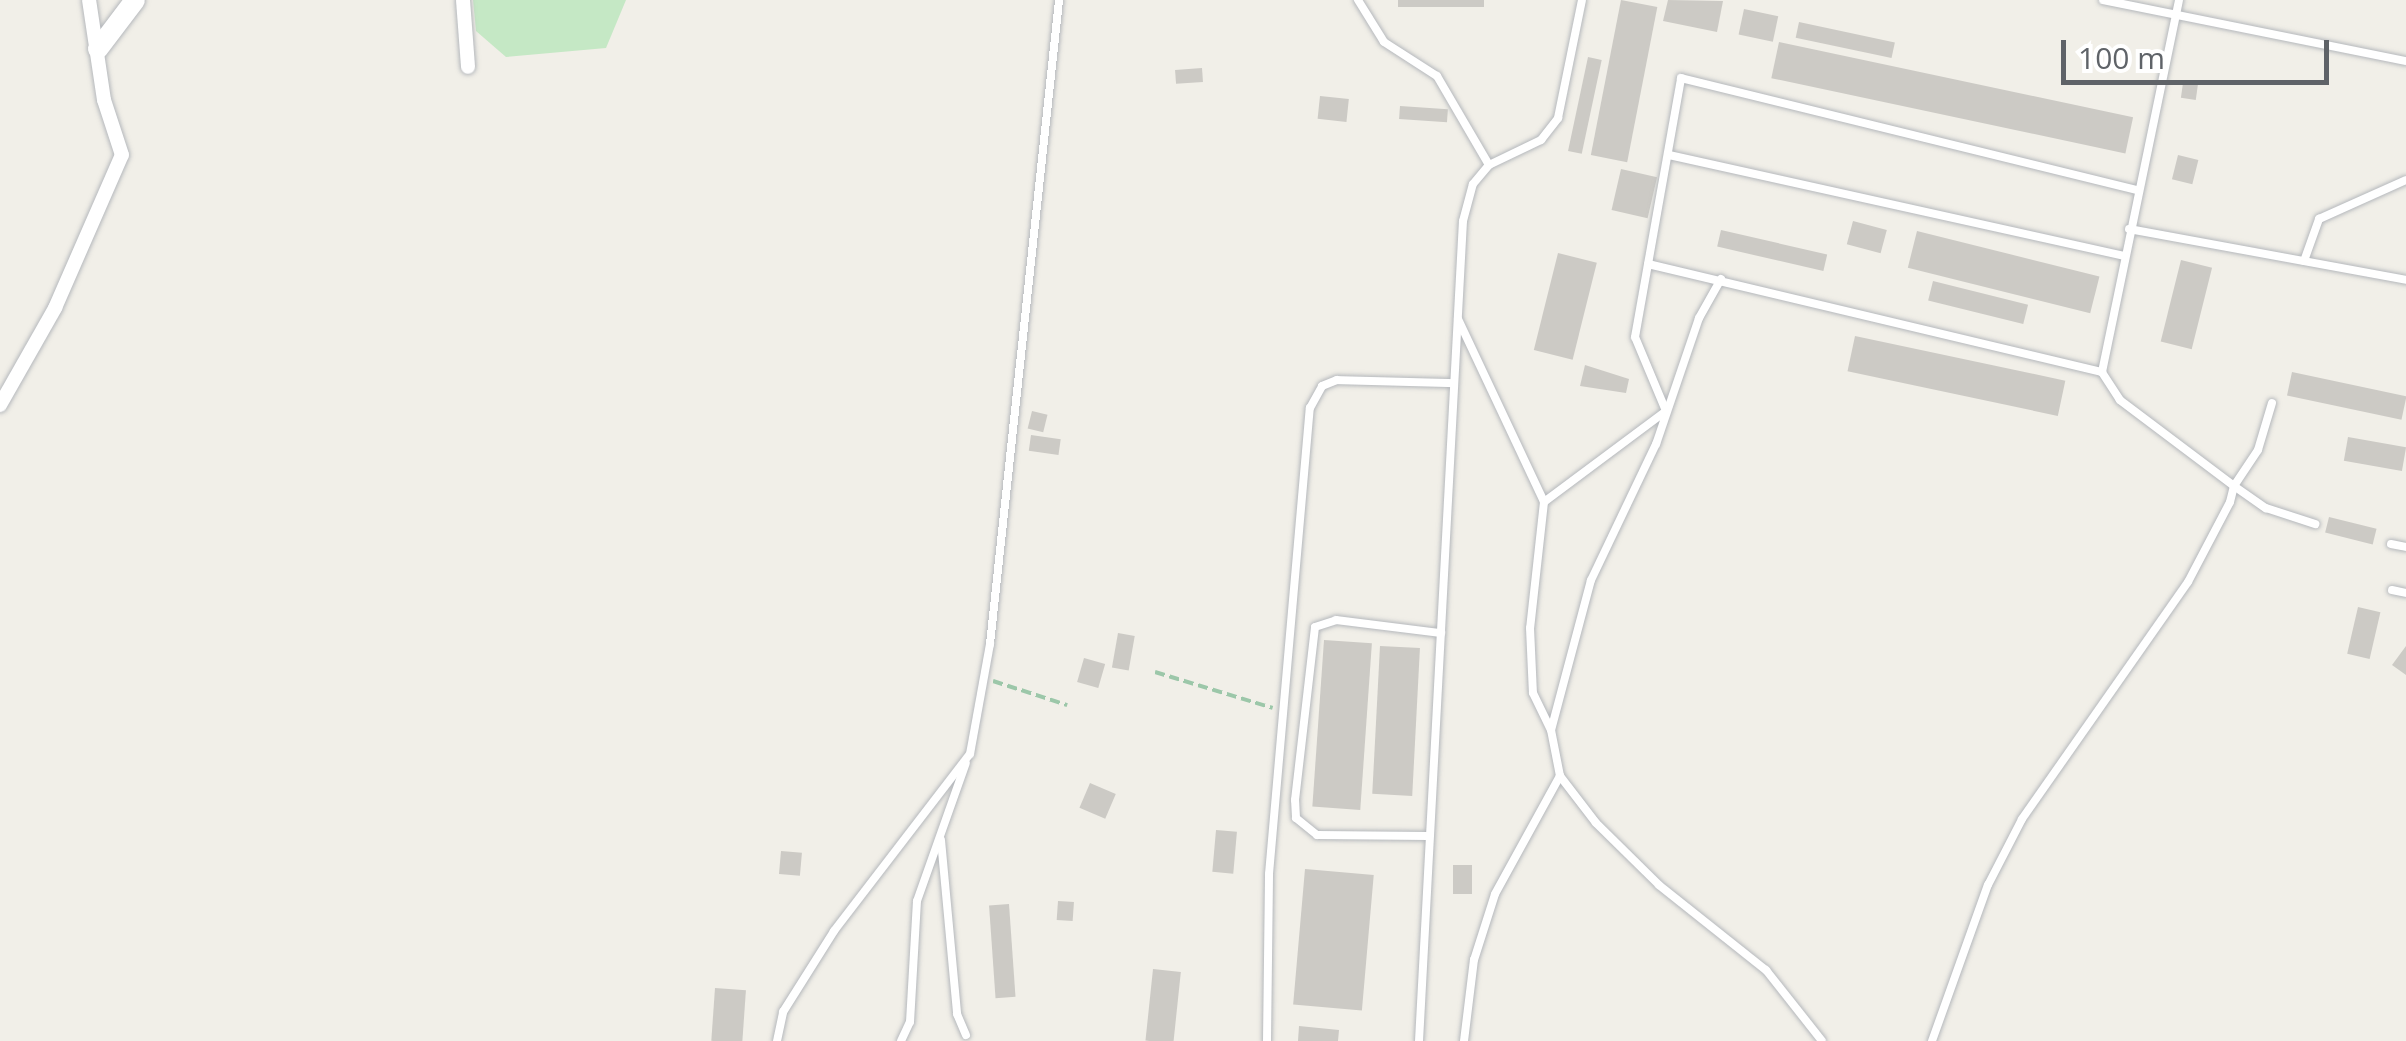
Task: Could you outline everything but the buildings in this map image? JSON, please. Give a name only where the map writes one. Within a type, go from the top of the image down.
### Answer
[{"type":"street","points":[[0,405],[56,308],[122,155],[90,0]]},
{"type":"street","points":[[98,50],[135,0]]},
{"type":"street","points":[[463,0],[468,67]]},
{"type":"lane","points":[[901,1041],[910,1022],[918,902],[970,754],[984,678],[1059,0]]},
{"type":"lane","points":[[1358,0],[1384,42],[1438,76],[1489,165]]},
{"type":"lane","points":[[1419,1041],[1463,222],[1472,184],[1489,165],[1540,140],[1558,118],[1582,0]]},
{"type":"lane","points":[[2104,0],[2406,60]]},
{"type":"lane","points":[[2179,0],[2102,372],[2120,400],[2234,486],[2266,508],[2315,524]]},
{"type":"lane","points":[[1666,411],[1634,337],[1681,78],[2138,190]]},
{"type":"lane","points":[[1669,155],[2124,256]]},
{"type":"lane","points":[[2304,261],[2319,219],[2406,180]]},
{"type":"lane","points":[[2130,229],[2406,280]]},
{"type":"lane","points":[[1648,264],[2102,372]]},
{"type":"lane","points":[[1551,730],[1591,580],[1721,279]]},
{"type":"lane","points":[[1458,318],[1544,502],[1530,628],[1534,693],[1551,730],[1560,776],[1596,823],[1659,886],[1766,970],[1822,1041]]},
{"type":"lane","points":[[1267,1041],[1269,874],[1310,408],[1322,386],[1336,380],[1453,384]]},
{"type":"lane","points":[[1932,1041],[1988,885],[2022,819],[2188,582],[2234,486],[2258,450],[2272,403]]},
{"type":"lane","points":[[1544,502],[1666,411]]},
{"type":"lane","points":[[2391,544],[2406,546]]},
{"type":"lane","points":[[2392,590],[2406,592]]},
{"type":"lane","points":[[1428,836],[1317,836],[1296,818],[1296,800],[1315,627],[1336,620],[1441,633]]},
{"type":"lane","points":[[777,1041],[783,1012],[834,930],[970,754]]},
{"type":"lane","points":[[1464,1041],[1474,960],[1495,894],[1560,776]]},
{"type":"lane","points":[[941,836],[957,1014],[966,1035]]},
{"type":"path","points":[[1155,672],[1282,711]]},
{"type":"path","points":[[984,678],[1067,705]]},
{"type":"green space","points":[[473,0],[626,0],[606,48],[506,57],[476,31]]}]
